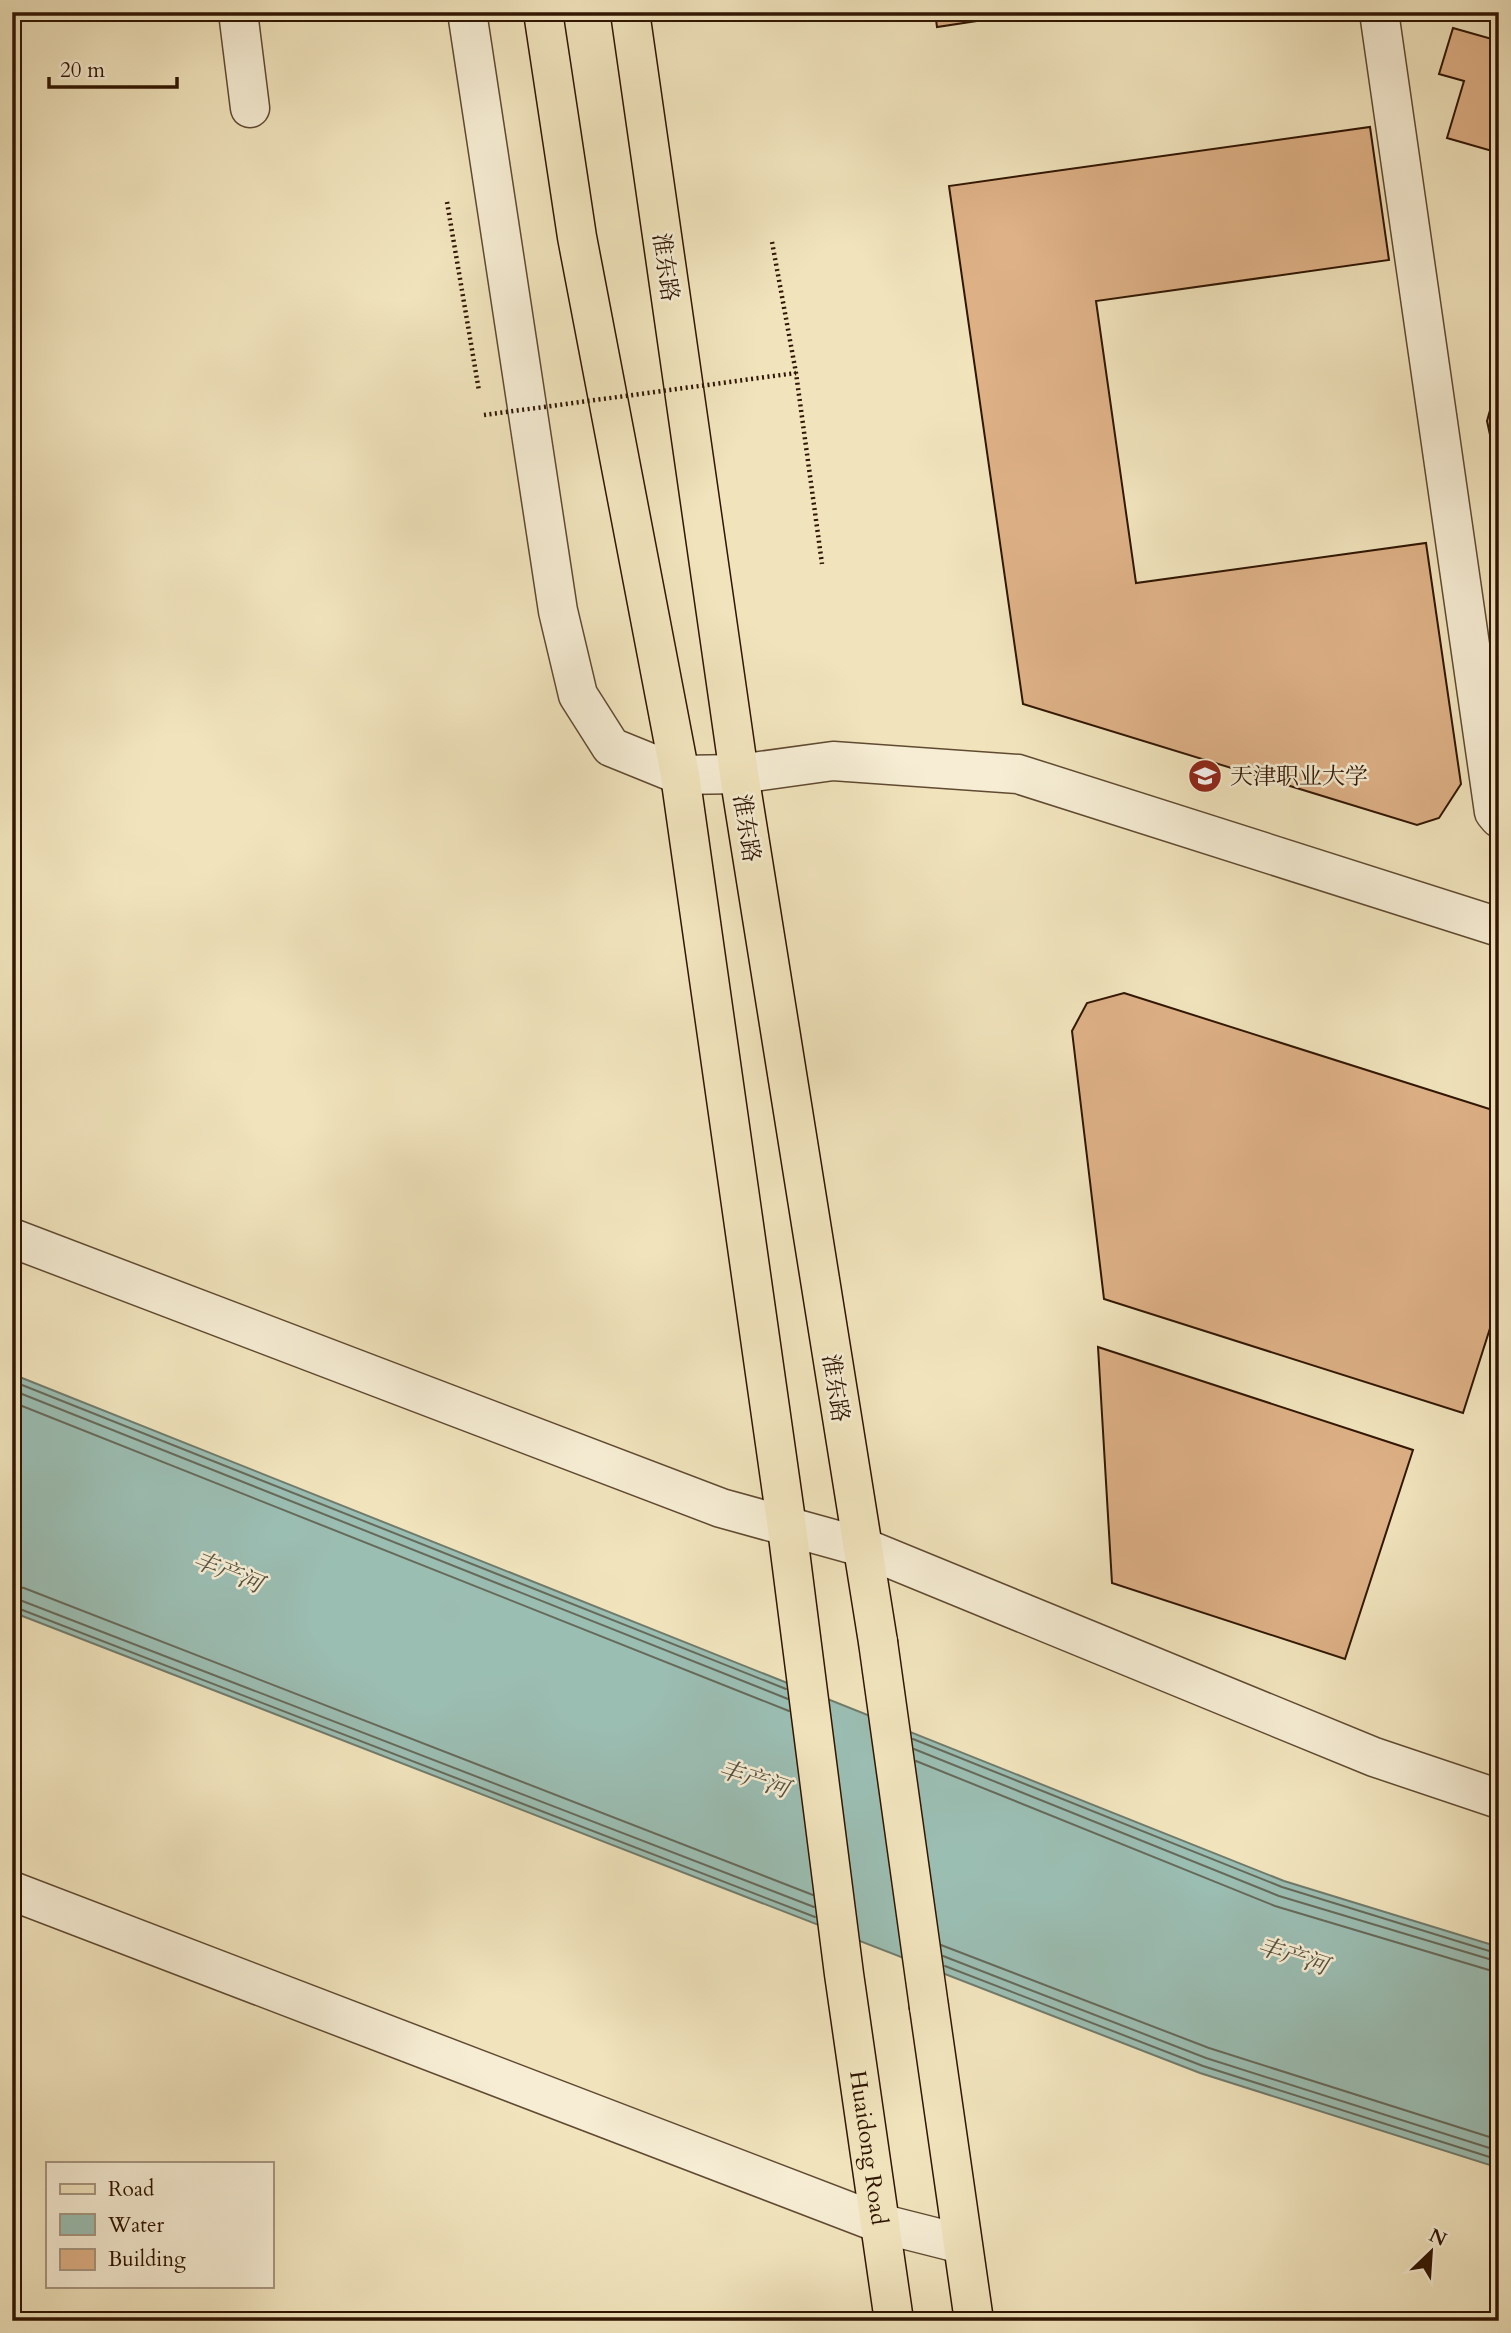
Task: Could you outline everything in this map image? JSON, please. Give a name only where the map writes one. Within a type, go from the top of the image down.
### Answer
[{"type":"main road","points":[[543,12],[578,237],[680,775],[788,1528]]},
{"type":"main road","name":"淮东路","points":[[630,12],[739,775],[878,1642],[962,2244]]},
{"type":"main road","name":"Huaidong Road","points":[[788,1528],[844,1974],[894,2321]]},
{"type":"main road","points":[[962,2244],[974,2321]]},
{"type":"street","points":[[238,12],[250,108]]},
{"type":"street","points":[[467,12],[558,611],[578,695],[611,747],[680,775],[739,775],[833,761],[1018,774],[1499,927]]},
{"type":"street","points":[[1379,12],[1494,812],[1499,818]]},
{"type":"street","points":[[12,1238],[721,1508],[862,1547],[1374,1757],[1499,1799]]},
{"type":"street","points":[[12,1891],[879,2223],[962,2244]]},
{"type":"path","points":[[447,202],[486,428]]},
{"type":"path","points":[[772,242],[796,373],[822,564]]},
{"type":"path","points":[[484,415],[796,373]]},
{"type":"water","name":"丰产河","points":[[12,1374],[1284,1881],[1499,1947],[1499,2168],[1200,2073],[12,1612]]},
{"type":"building","points":[[935,12],[1036,12],[937,27]]},
{"type":"building","points":[[1453,28],[1499,41],[1499,153],[1447,138],[1464,81],[1439,74]]},
{"type":"building","points":[[1370,127],[1389,260],[1096,301],[1136,583],[1426,543],[1461,784],[1439,818],[1417,825],[1023,704],[949,186]]},
{"type":"building","points":[[1499,382],[1499,476],[1487,421]]},
{"type":"building","points":[[1124,993],[1499,1112],[1499,1300],[1463,1413],[1104,1299],[1072,1031],[1087,1003]]},
{"type":"building","points":[[1098,1347],[1413,1450],[1345,1659],[1112,1583]]},
{"type":"place","name":"天津职业大学","points":[[1205,776]]}]
